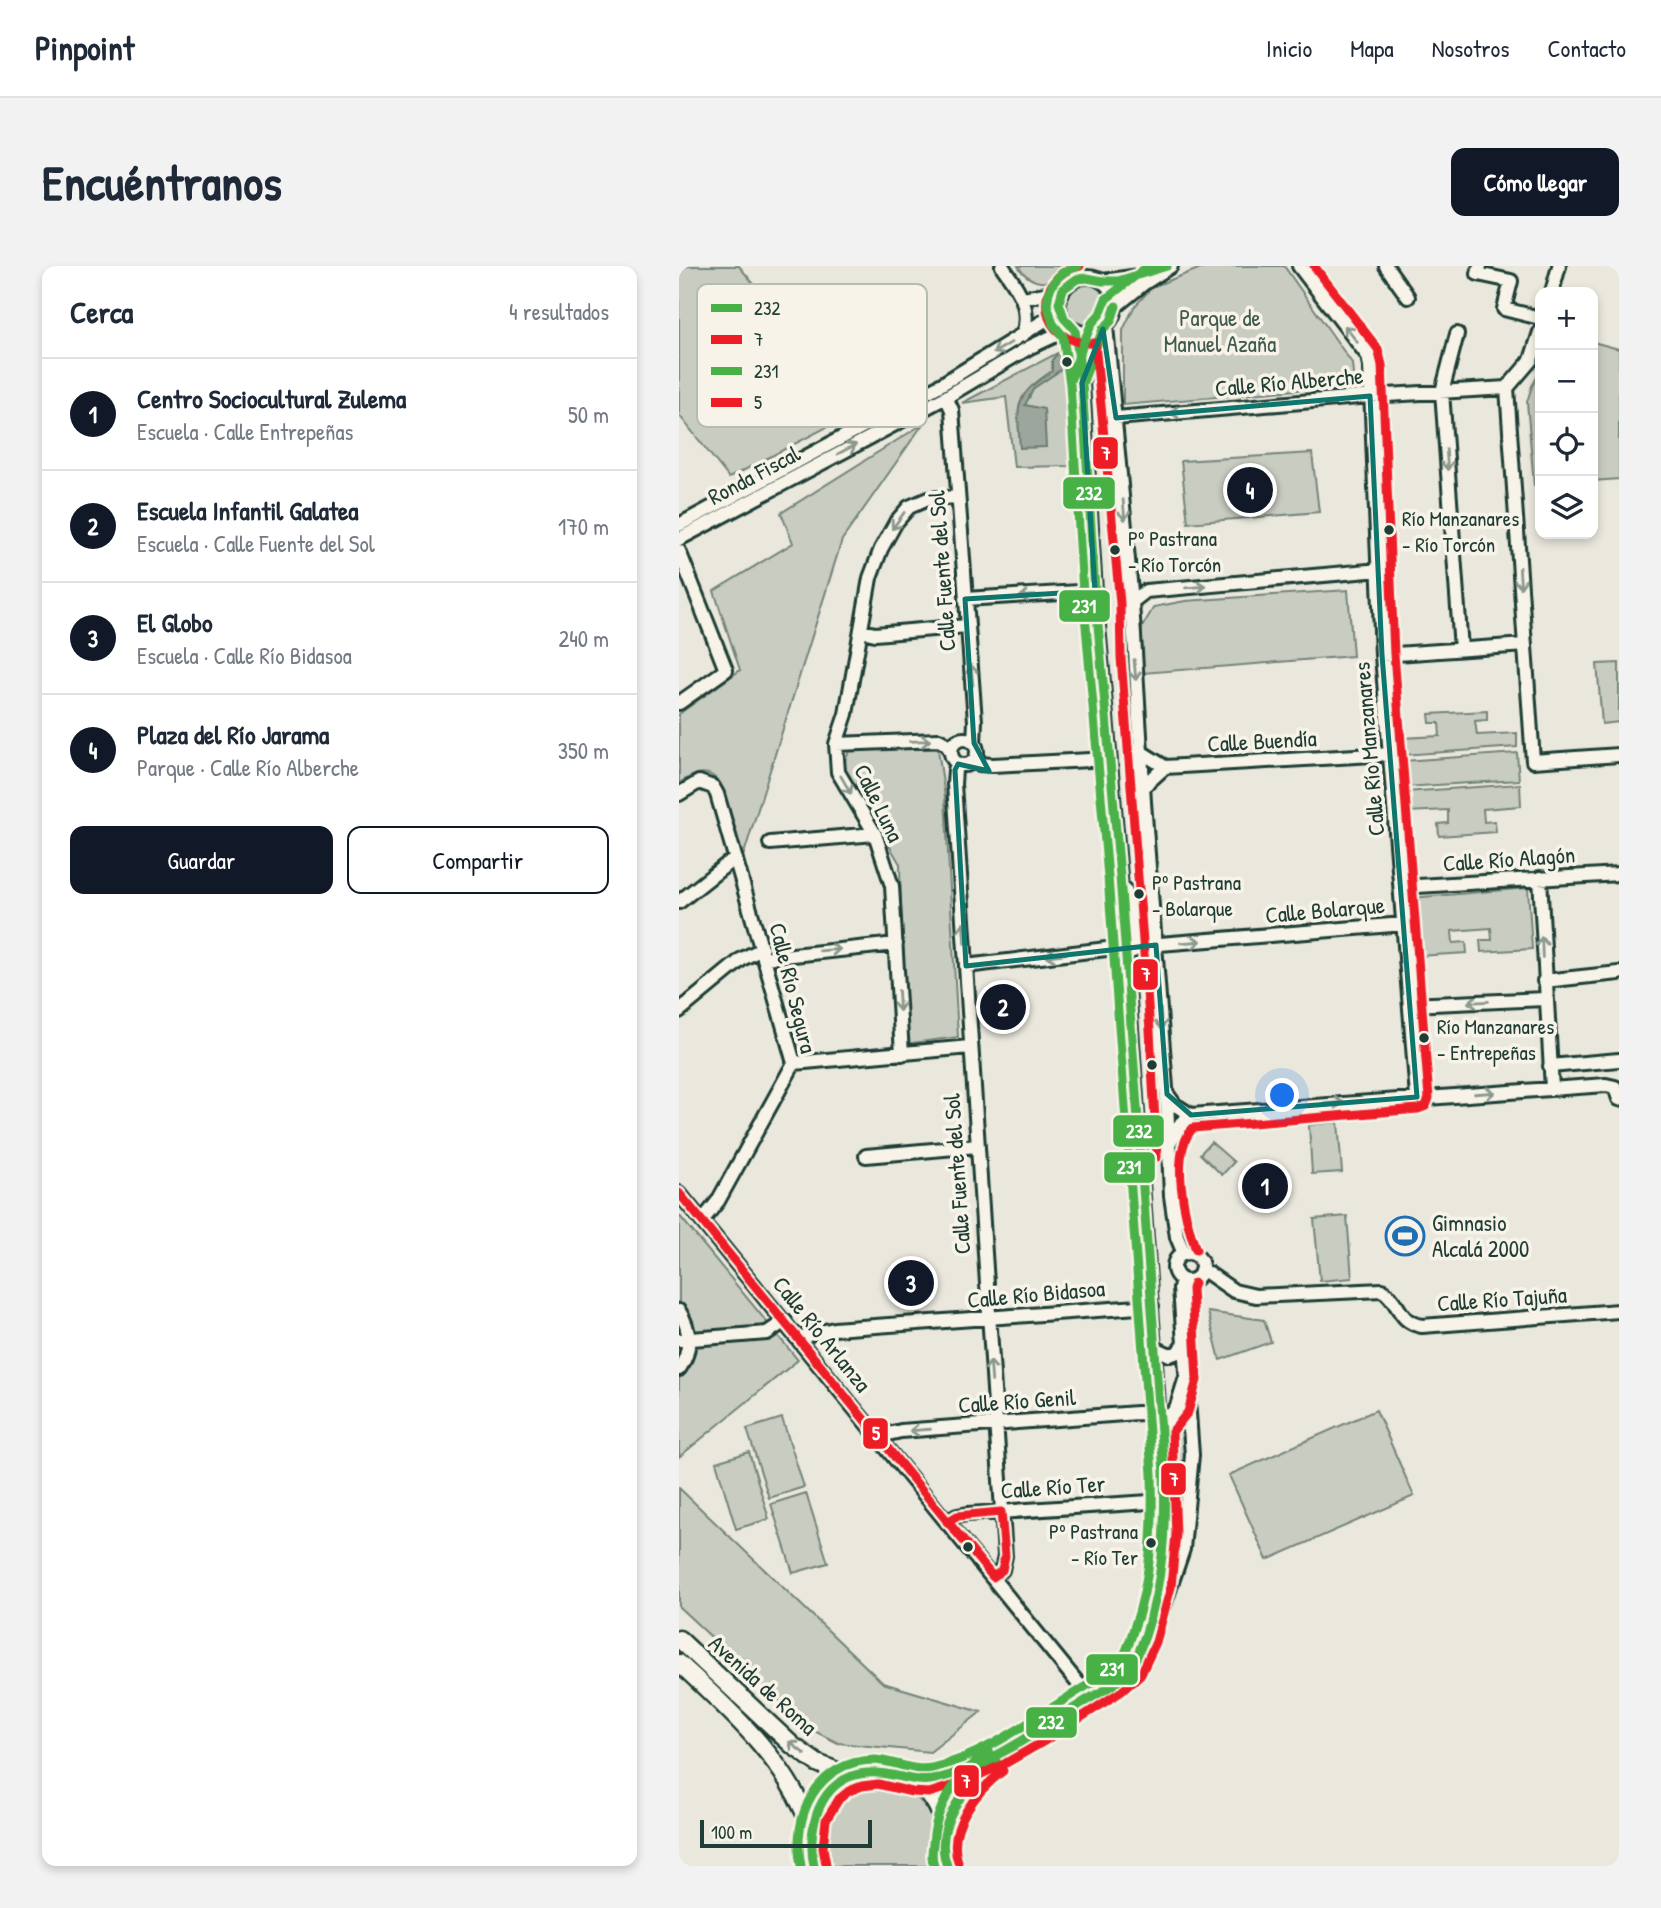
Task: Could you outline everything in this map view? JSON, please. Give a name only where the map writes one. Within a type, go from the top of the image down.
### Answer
[{"type":"main road","name":"Avenida de Roma","points":[[679,1639],[792,1745],[817,1763],[859,1774],[897,1774],[915,1782]]},
{"type":"main road","name":"Avenida de Roma","points":[[679,1663],[733,1714],[771,1758],[801,1802],[810,1827]]},
{"type":"main road","points":[[814,1866],[809,1848],[810,1827],[816,1809],[827,1794],[842,1782],[859,1774]]},
{"type":"main road","points":[[915,1782],[929,1795],[940,1811],[946,1829],[944,1863]]},
{"type":"street","points":[[1002,266],[1024,298],[1027,318],[1023,335]]},
{"type":"street","points":[[1071,266],[1069,284],[1059,300],[1059,310],[1073,329],[1084,333],[1104,328]]},
{"type":"street","points":[[1082,383],[1116,306],[1113,292],[1101,280],[1096,266]]},
{"type":"street","points":[[1024,298],[1049,294],[1081,277],[1101,280],[1139,276],[1169,266]]},
{"type":"street","points":[[1116,306],[1169,266]]},
{"type":"street","name":"Calle Río Manzanares","points":[[1299,266],[1368,356],[1370,366],[1382,655],[1417,1097]]},
{"type":"street","points":[[1386,266],[1408,297]]},
{"type":"street","points":[[1480,266],[1478,274],[1511,281],[1504,309],[1535,317]]},
{"type":"street","points":[[1553,287],[1559,266]]},
{"type":"street","points":[[1024,298],[1059,310]]},
{"type":"street","name":"Ronda Fiscal","points":[[927,392],[1023,335],[1059,310]]},
{"type":"street","points":[[1104,328],[1116,418],[1132,602],[1175,1227],[1184,1254]]},
{"type":"street","points":[[1073,329],[1082,383],[1095,592],[1128,946],[1128,997],[1155,1348],[1165,1415],[1160,1428],[1165,1546],[1152,1619],[1130,1669]]},
{"type":"street","name":"Ronda Fiscal","points":[[927,407],[1030,347],[1073,329]]},
{"type":"street","points":[[1457,334],[1442,392],[1461,649]]},
{"type":"street","points":[[1535,348],[1531,360],[1507,388],[1533,761],[1619,755]]},
{"type":"street","name":"Calle Río Alberche","points":[[1116,418],[1370,396],[1507,388]]},
{"type":"street","name":"Calle Fuente del Sol","points":[[946,397],[952,410],[975,721],[974,743]]},
{"type":"street","name":"Ronda Fiscal","points":[[679,525],[862,427]]},
{"type":"street","name":"Ronda Fiscal","points":[[679,539],[890,427]]},
{"type":"street","name":"Calle Luna","points":[[902,1054],[892,886],[874,834],[838,772],[836,744],[846,714],[870,578],[880,549],[896,522],[909,507],[918,502],[957,497]]},
{"type":"street","points":[[679,551],[726,670],[679,703]]},
{"type":"street","points":[[1132,602],[1146,591],[1380,570]]},
{"type":"street","points":[[965,599],[1095,592]]},
{"type":"street","points":[[862,631],[875,634],[967,625]]},
{"type":"street","points":[[1382,655],[1525,645]]},
{"type":"street","points":[[836,744],[939,740],[946,744],[952,759],[958,764],[967,765],[974,760],[977,751],[974,743],[966,738],[958,740],[950,750]]},
{"type":"street","points":[[1141,752],[1165,767],[1143,787]]},
{"type":"street","name":"Calle Buendía","points":[[1165,767],[1390,754]]},
{"type":"street","points":[[974,760],[979,764],[993,765],[1109,759]]},
{"type":"street","name":"Calle Fuente del Sol","points":[[958,764],[954,785],[1005,1556],[1002,1570],[993,1577]]},
{"type":"street","name":"Calle Río Segura","points":[[679,794],[699,782],[713,787],[794,1063],[718,1201],[702,1221]]},
{"type":"street","points":[[770,843],[874,834]]},
{"type":"street","points":[[679,902],[727,864],[736,860]]},
{"type":"street","name":"Calle Río Alagón","points":[[1401,887],[1619,874]]},
{"type":"street","points":[[1539,878],[1552,1089]]},
{"type":"street","name":"Calle Bolarque","points":[[967,966],[1128,946],[1404,924]]},
{"type":"street","points":[[679,1011],[742,959],[763,954],[896,944]]},
{"type":"street","points":[[1544,981],[1619,973]]},
{"type":"street","points":[[1410,1005],[1545,999]]},
{"type":"street","points":[[794,1063],[970,1047]]},
{"type":"street","points":[[1550,1066],[1619,1060]]},
{"type":"street","points":[[1167,1094],[1175,1105],[1192,1115],[1606,1085],[1617,1093]]},
{"type":"street","points":[[1169,1149],[1177,1128],[1192,1115]]},
{"type":"street","points":[[866,1156],[977,1146]]},
{"type":"street","name":"Calle Río Arlanza","points":[[679,1193],[1090,1698]]},
{"type":"street","points":[[1184,1254],[1195,1256],[1201,1271],[1193,1280],[1182,1280],[1174,1272],[1174,1266],[1184,1254]]},
{"type":"street","name":"Calle Río Tajuña","points":[[1201,1271],[1209,1273],[1234,1292],[1256,1296],[1382,1290],[1393,1300],[1403,1318],[1411,1324],[1422,1326],[1619,1311]]},
{"type":"street","points":[[946,1829],[955,1803],[980,1773],[1130,1669],[1148,1650],[1177,1572],[1186,1526],[1192,1455],[1183,1345],[1180,1288],[1182,1280]]},
{"type":"street","name":"Calle Río Bidasoa","points":[[799,1339],[834,1329],[1152,1306]]},
{"type":"street","points":[[679,1311],[687,1354],[679,1369]]},
{"type":"street","points":[[684,1340],[767,1334],[785,1321]]},
{"type":"street","points":[[1155,1348],[1170,1355],[1178,1352],[1183,1345]]},
{"type":"street","points":[[1165,1415],[1177,1406],[1185,1380]]},
{"type":"street","name":"Calle Río Genil","points":[[881,1440],[888,1434],[901,1431],[1137,1413],[1165,1415]]},
{"type":"street","points":[[1165,1415],[1178,1419],[1190,1430]]},
{"type":"street","points":[[1164,1473],[1170,1479],[1177,1480],[1190,1475]]},
{"type":"street","name":"Calle Río Ter","points":[[947,1522],[957,1516],[1165,1501]]},
{"type":"street","points":[[915,1782],[936,1779],[1019,1744]]},
{"type":"highlighted area","points":[[1103,329],[1116,418],[1370,396],[1382,655],[1417,1097],[1191,1115],[1167,1094],[1156,945],[966,966],[955,770],[958,764],[989,771],[974,743],[965,599],[1095,591],[1082,383]]},
{"type":"green space","points":[[679,266],[739,266],[754,284],[697,284],[697,427],[827,427],[729,478],[679,415]]},
{"type":"green space","points":[[1018,266],[1061,266],[1053,279],[1041,282],[1028,277]]},
{"type":"green space","name":"Parque de Manuel Azaña","points":[[1206,266],[1284,266],[1352,363],[1354,385],[1123,405],[1123,330],[1134,307],[1152,287]]},
{"type":"green space","points":[[1088,284],[1103,290],[1109,305],[1103,320],[1088,326],[1073,320],[1067,305],[1073,290]]},
{"type":"green space","points":[[1598,343],[1619,349],[1619,479],[1598,481]]},
{"type":"green space","points":[[1063,350],[1070,466],[1014,467],[1006,397],[962,403]]},
{"type":"green space","points":[[1535,381],[1535,485],[1527,402]]},
{"type":"green space","points":[[921,427],[842,540],[742,860],[719,782],[705,773],[679,783],[679,714],[740,670],[714,591],[793,543],[781,513]]},
{"type":"green space","points":[[1312,453],[1319,512],[1188,523],[1181,461]]},
{"type":"green space","points":[[1348,590],[1353,656],[1143,673],[1140,640],[1142,627],[1154,607],[1185,601]]},
{"type":"green space","points":[[1619,663],[1619,722],[1602,724],[1597,664]]},
{"type":"green space","points":[[1487,711],[1487,720],[1475,721],[1477,735],[1517,733],[1517,747],[1402,755],[1401,738],[1440,736],[1439,723],[1430,723],[1429,714]]},
{"type":"green space","points":[[851,749],[938,749],[945,797],[958,1037],[904,1044],[900,864],[842,765]]},
{"type":"green space","points":[[1517,753],[1519,780],[1404,787],[1403,761]]},
{"type":"green space","points":[[1520,784],[1521,806],[1483,809],[1484,822],[1495,821],[1496,832],[1439,836],[1438,824],[1448,823],[1448,810],[1407,812],[1405,792]]},
{"type":"green space","points":[[1528,888],[1532,949],[1481,952],[1480,940],[1492,940],[1491,928],[1452,931],[1453,943],[1466,942],[1467,953],[1417,956],[1411,898]]},
{"type":"green space","points":[[1338,1122],[1342,1172],[1312,1174],[1309,1125]]},
{"type":"green space","points":[[1211,1142],[1234,1162],[1222,1175],[1200,1154]]},
{"type":"green space","points":[[679,1215],[798,1360],[679,1457]]},
{"type":"green space","points":[[1347,1216],[1352,1278],[1320,1281],[1314,1219]]},
{"type":"green space","points":[[1208,1312],[1264,1320],[1271,1342],[1220,1360]]},
{"type":"green space","points":[[1376,1410],[1414,1496],[1267,1560],[1229,1475]]},
{"type":"green space","points":[[782,1418],[804,1487],[769,1498],[747,1429]]},
{"type":"green space","points":[[1173,1430],[1181,1432],[1185,1440],[1187,1455],[1183,1469],[1171,1468],[1167,1459],[1166,1444]]},
{"type":"green space","points":[[749,1452],[769,1519],[736,1529],[716,1462]]},
{"type":"green space","points":[[679,1488],[883,1683],[981,1712],[930,1752],[838,1743],[810,1729],[679,1607]]},
{"type":"green space","points":[[806,1493],[828,1563],[793,1573],[771,1504]]},
{"type":"green space","points":[[878,1781],[907,1791],[928,1810],[936,1835],[935,1850],[929,1866],[826,1866],[820,1835],[822,1821],[828,1809],[848,1791]]},
{"type":"shaded area","points":[[1057,354],[1061,357],[1062,369],[1034,388],[1025,405],[1044,409],[1046,447],[1020,448],[1020,403],[1030,388],[1052,371],[1052,360]]},
{"type":"transit line","name":"231","points":[[801,1866],[800,1828],[805,1810],[823,1780],[855,1763],[875,1760],[925,1769],[971,1755],[1008,1736],[1101,1677],[1117,1665],[1127,1650],[1148,1573],[1152,1474],[1108,877],[1083,592],[1070,384],[1063,336],[1053,324],[1047,304],[1054,282],[1062,273],[1078,266]]},
{"type":"transit line","name":"7","points":[[1080,266],[1064,272],[1053,283],[1047,296],[1047,310],[1052,323],[1061,334],[1076,341],[1095,343],[1120,603],[1121,658],[1157,1157]]},
{"type":"transit line","name":"231","points":[[1070,381],[1092,323],[1100,314],[1106,299],[1148,266]]},
{"type":"transit line","name":"232","points":[[814,1866],[812,1849],[816,1816],[822,1801],[832,1789],[859,1774],[878,1773],[914,1780],[936,1779],[974,1766],[1012,1747],[1109,1687],[1128,1671],[1145,1636],[1156,1596],[1164,1535],[1164,1473],[1120,876],[1095,591],[1082,383],[1075,330],[1064,318],[1059,303],[1063,289],[1077,279],[1118,281],[1167,266]]},
{"type":"transit line","name":"7","points":[[1196,1250],[1181,1187],[1182,1154],[1186,1139],[1193,1128],[1418,1109],[1426,1106],[1429,1098],[1394,654],[1382,365],[1378,349],[1314,266]]},
{"type":"transit line","name":"232","points":[[1082,384],[1103,329],[1111,321],[1116,306]]},
{"type":"transit line","name":"5","points":[[679,1193],[993,1577],[1002,1570],[1005,1556],[1001,1512],[957,1516],[947,1522]]},
{"type":"transit line","name":"7","points":[[826,1864],[823,1848],[826,1820],[839,1799],[849,1791],[878,1784],[929,1793],[964,1782],[1006,1763],[1046,1740],[1122,1691],[1141,1674],[1156,1642],[1171,1587],[1176,1534],[1172,1432],[1188,1412],[1197,1380],[1192,1289],[1194,1283]]},
{"type":"transit line","name":"231","points":[[934,1866],[932,1855],[935,1830],[943,1803],[958,1780],[989,1751]]},
{"type":"transit line","name":"232","points":[[947,1866],[944,1836],[948,1821],[963,1794],[996,1761]]},
{"type":"transit line","name":"7","points":[[958,1862],[955,1849],[960,1823],[984,1788],[1003,1771]]},
{"type":"place","name":"Plaza del Río Jarama","points":[[1250,490]]},
{"type":"place","name":"Río Manzanares - Río Torcón","points":[[1389,530]]},
{"type":"place","name":"Pº Pastrana - Río Torcón","points":[[1115,550]]},
{"type":"place","name":"Pº Pastrana - Bolarque","points":[[1139,894]]},
{"type":"place","name":"Escuela Infantil Galatea","points":[[1003,1007]]},
{"type":"place","name":"Río Manzanares - Entrepeñas","points":[[1424,1038]]},
{"type":"place","name":"Centro Sociocultural Zulema","points":[[1265,1186]]},
{"type":"place","name":"Gimnasio Alcalá 2000","points":[[1405,1236]]},
{"type":"place","name":"El Globo","points":[[911,1283]]},
{"type":"place","name":"Pº Pastrana - Río Ter","points":[[1151,1543]]}]
